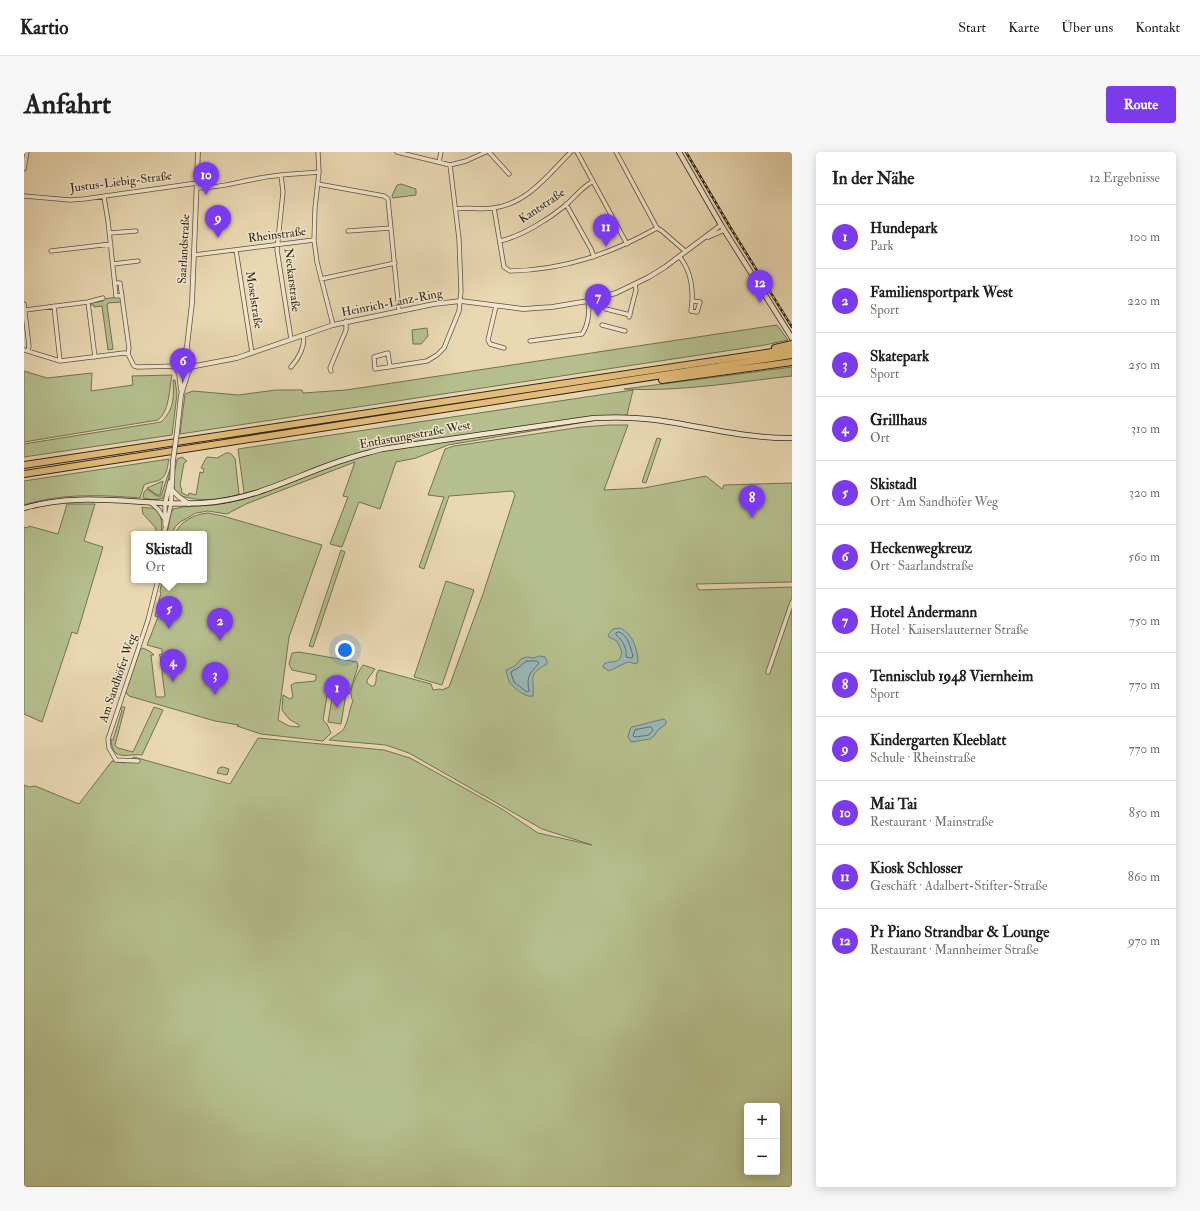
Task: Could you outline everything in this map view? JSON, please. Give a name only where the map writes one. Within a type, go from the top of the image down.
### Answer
[{"type":"highway","points":[[24,465],[738,356],[792,344]]},
{"type":"highway","points":[[24,474],[792,356]]},
{"type":"highway","points":[[637,380],[654,381],[792,362]]},
{"type":"main road","points":[[679,152],[792,344]]},
{"type":"main road","name":"Entlastungsstraße West","points":[[24,508],[50,502],[80,499],[168,504],[189,504],[217,501],[242,497],[270,489],[352,457],[382,449],[581,419],[630,417],[754,437],[792,438]]},
{"type":"street","points":[[24,169],[27,152]]},
{"type":"street","name":"Saarlandstraße","points":[[190,366],[187,346],[192,303],[198,152]]},
{"type":"street","points":[[318,152],[319,172],[315,208],[314,240],[321,279],[333,325]]},
{"type":"street","points":[[397,152],[450,165],[466,161],[486,152]]},
{"type":"street","points":[[439,162],[441,152]]},
{"type":"street","points":[[489,152],[509,174]]},
{"type":"street","points":[[456,209],[494,208],[513,202],[530,193],[571,152]]},
{"type":"street","points":[[577,152],[627,244]]},
{"type":"street","points":[[616,152],[657,228],[685,251]]},
{"type":"street","points":[[390,367],[388,353],[374,357],[375,369],[390,367],[427,361],[438,355],[444,348],[459,311],[461,301],[460,263],[456,209],[450,165]]},
{"type":"street","name":"Justus-Liebig-Straße","points":[[24,196],[70,200],[104,197],[191,183],[197,186],[222,187],[255,178],[319,172]]},
{"type":"street","name":"Neckarstraße","points":[[281,175],[283,192],[277,250],[291,339]]},
{"type":"street","name":"Kantstraße","points":[[500,241],[529,229],[566,204],[592,182]]},
{"type":"street","points":[[318,184],[384,196],[388,199],[399,311]]},
{"type":"street","points":[[104,197],[110,233],[116,296],[122,295],[129,348],[128,354],[134,366],[138,368],[179,364],[185,362],[190,366],[181,395]]},
{"type":"street","points":[[566,204],[594,257]]},
{"type":"street","points":[[494,208],[504,267],[510,271],[529,271],[554,268],[594,257],[627,244],[657,228]]},
{"type":"street","name":"Heinrich-Lanz-Ring","points":[[190,366],[229,360],[346,321],[446,302],[461,301],[523,309],[578,304],[608,296],[635,285],[662,269],[721,225]]},
{"type":"street","points":[[348,231],[391,228]]},
{"type":"street","name":"Heinrich-Lanz-Ring","points":[[706,237],[724,230]]},
{"type":"street","points":[[110,233],[136,231]]},
{"type":"street","name":"Rheinstraße","points":[[194,255],[314,240]]},
{"type":"street","points":[[51,251],[111,244]]},
{"type":"street","name":"Moselstraße","points":[[236,250],[252,353]]},
{"type":"street","points":[[679,256],[684,262],[691,280],[692,301]]},
{"type":"street","points":[[113,264],[138,261]]},
{"type":"street","points":[[321,279],[394,263]]},
{"type":"street","points":[[606,309],[630,316],[636,290],[635,285]]},
{"type":"street","points":[[25,310],[88,302],[103,298]]},
{"type":"street","points":[[530,341],[582,334],[590,310],[588,301]]},
{"type":"street","points":[[88,302],[95,357]]},
{"type":"street","points":[[24,304],[29,346],[26,350],[60,361],[124,353],[128,354]]},
{"type":"street","points":[[54,306],[60,361]]},
{"type":"street","points":[[496,306],[488,340],[490,344],[504,348]]},
{"type":"street","points":[[331,371],[330,368],[346,330],[346,321]]},
{"type":"street","points":[[602,325],[625,331]]},
{"type":"street","points":[[291,367],[297,360],[304,343],[303,335]]},
{"type":"street","name":"Saarlandstraße","points":[[179,364],[187,346]]},
{"type":"street","points":[[165,531],[181,395],[179,364]]},
{"type":"street","points":[[179,373],[183,375],[188,373]]},
{"type":"street","points":[[165,531],[164,518],[172,490],[171,477]]},
{"type":"street","points":[[172,490],[179,498],[189,504]]},
{"type":"street","points":[[151,503],[164,518]]},
{"type":"street","name":"Am Sandhöfer Weg","points":[[138,761],[116,760],[109,748],[108,739],[148,620],[157,583]]},
{"type":"street","points":[[768,672],[792,602]]},
{"type":"green space","points":[[401,184],[416,189],[416,195],[393,198],[392,196],[397,185]]},
{"type":"green space","points":[[121,298],[121,302],[108,303],[107,305],[113,349],[108,350],[102,306],[94,307],[94,305],[90,305],[91,303],[103,301],[103,299]]},
{"type":"green space","points":[[777,325],[788,340],[765,345],[180,434],[185,394],[193,391],[238,395],[276,390],[302,390],[303,393],[346,390]]},
{"type":"green space","points":[[427,328],[428,336],[421,344],[413,344],[412,330]]},
{"type":"green space","points":[[792,367],[792,376],[687,388],[645,390],[624,389]]},
{"type":"green space","points":[[24,371],[47,378],[92,373],[91,391],[133,385],[132,376],[172,375],[167,405],[162,416],[158,420],[24,442]]},
{"type":"green space","points":[[173,380],[175,380],[177,394],[172,435],[24,457],[24,444],[161,422],[171,408]]},
{"type":"green space","points":[[633,390],[627,415],[448,445],[416,458],[396,462],[380,509],[359,502],[342,547],[330,544],[348,497],[343,496],[355,462],[246,504],[227,514],[208,511],[196,513],[180,522],[173,531],[168,531],[173,509],[214,505],[245,499],[238,449]]},
{"type":"green space","points":[[628,425],[604,490],[644,488],[706,476],[722,489],[724,485],[792,483],[792,582],[696,584],[699,590],[792,587],[792,1187],[24,1187],[24,785],[29,787],[35,786],[79,804],[112,761],[126,763],[134,757],[230,784],[258,738],[384,750],[410,758],[502,809],[538,833],[592,845],[542,829],[409,753],[386,745],[329,740],[342,731],[346,725],[353,701],[351,692],[353,684],[363,665],[375,669],[367,680],[367,683],[371,686],[374,686],[376,682],[379,670],[431,684],[433,690],[442,690],[449,687],[483,594],[515,495],[513,491],[449,496],[424,569],[419,567],[444,497],[428,495],[445,449],[454,446],[582,427]]},
{"type":"green space","points":[[657,438],[661,439],[646,483],[642,482]]},
{"type":"green space","points":[[226,453],[230,453],[235,458],[239,494],[225,498],[205,500],[186,497],[179,494],[175,490],[174,478],[177,459],[182,457],[187,461],[184,463],[180,485],[182,490],[181,492],[188,496],[189,493],[196,495],[200,472],[203,473],[204,469],[201,468],[207,457],[217,458]]},
{"type":"green space","points":[[169,459],[163,478],[144,485],[140,498],[82,496],[52,498],[24,505],[24,481]]},
{"type":"green space","points":[[170,469],[167,489],[163,498],[154,500],[143,498],[144,492],[147,489],[157,496],[161,496]]},
{"type":"green space","points":[[163,481],[160,495],[157,495],[147,488]]},
{"type":"green space","points":[[67,504],[95,504],[84,541],[103,547],[77,634],[72,632],[42,722],[24,714],[24,527],[28,528],[29,526],[58,534]]},
{"type":"green space","points":[[142,507],[156,509],[161,519],[161,531],[156,531],[155,527],[143,514]]},
{"type":"green space","points":[[208,513],[223,516],[322,545],[289,637],[278,720],[289,726],[299,727],[299,725],[289,719],[282,710],[283,695],[290,699],[293,697],[291,685],[295,683],[315,681],[316,678],[316,675],[292,670],[289,664],[292,653],[299,652],[357,662],[358,666],[349,694],[339,691],[332,691],[327,696],[323,720],[327,724],[331,733],[323,741],[261,734],[237,726],[239,725],[215,721],[129,696],[127,694],[126,691],[140,650],[143,648],[154,655],[151,655],[156,697],[165,696],[163,671],[159,655],[162,654],[162,649],[147,645],[158,617],[155,616],[161,593],[162,583],[207,583],[207,531],[176,531],[180,525],[188,519]]},
{"type":"green space","points":[[341,550],[345,552],[313,647],[309,646]]},
{"type":"green space","points":[[446,581],[474,590],[442,685],[414,677]]},
{"type":"green space","points":[[333,692],[346,694],[341,724],[328,722]]},
{"type":"green space","points":[[121,707],[125,707],[115,745],[118,748],[133,752],[154,707],[163,710],[142,755],[122,755],[114,751],[111,739],[113,740],[122,710],[120,709]]},
{"type":"green space","points":[[223,767],[229,769],[227,775],[217,773],[219,768]]},
{"type":"water","points":[[620,628],[628,633],[634,642],[638,662],[636,664],[629,662],[625,663],[609,671],[603,667],[604,664],[617,661],[622,652],[617,641],[608,635],[613,629]]},
{"type":"water","points":[[539,656],[545,657],[547,664],[534,674],[533,696],[527,696],[510,683],[506,670],[515,666],[521,659]]},
{"type":"water","points":[[664,719],[666,724],[650,739],[631,742],[628,737],[632,727]]},
{"type":"railway","points":[[686,152],[730,227],[792,327]]},
{"type":"place","name":"Mai Tai","points":[[206,195]]},
{"type":"place","name":"Kindergarten Kleeblatt","points":[[218,238]]},
{"type":"place","name":"Kiosk Schlosser","points":[[606,247]]},
{"type":"place","name":"P1 Piano Strandbar & Lounge","points":[[760,303]]},
{"type":"place","name":"Hotel Andermann","points":[[598,317]]},
{"type":"place","name":"Heckenwegkreuz","points":[[183,381]]},
{"type":"place","name":"Tennisclub 1948 Viernheim","points":[[752,518]]},
{"type":"place","name":"Skistadl","points":[[169,629]]},
{"type":"place","name":"Familiensportpark West","points":[[220,641]]},
{"type":"place","name":"Grillhaus","points":[[173,682]]},
{"type":"place","name":"Skatepark","points":[[215,695]]},
{"type":"place","name":"Hundepark","points":[[337,708]]}]
